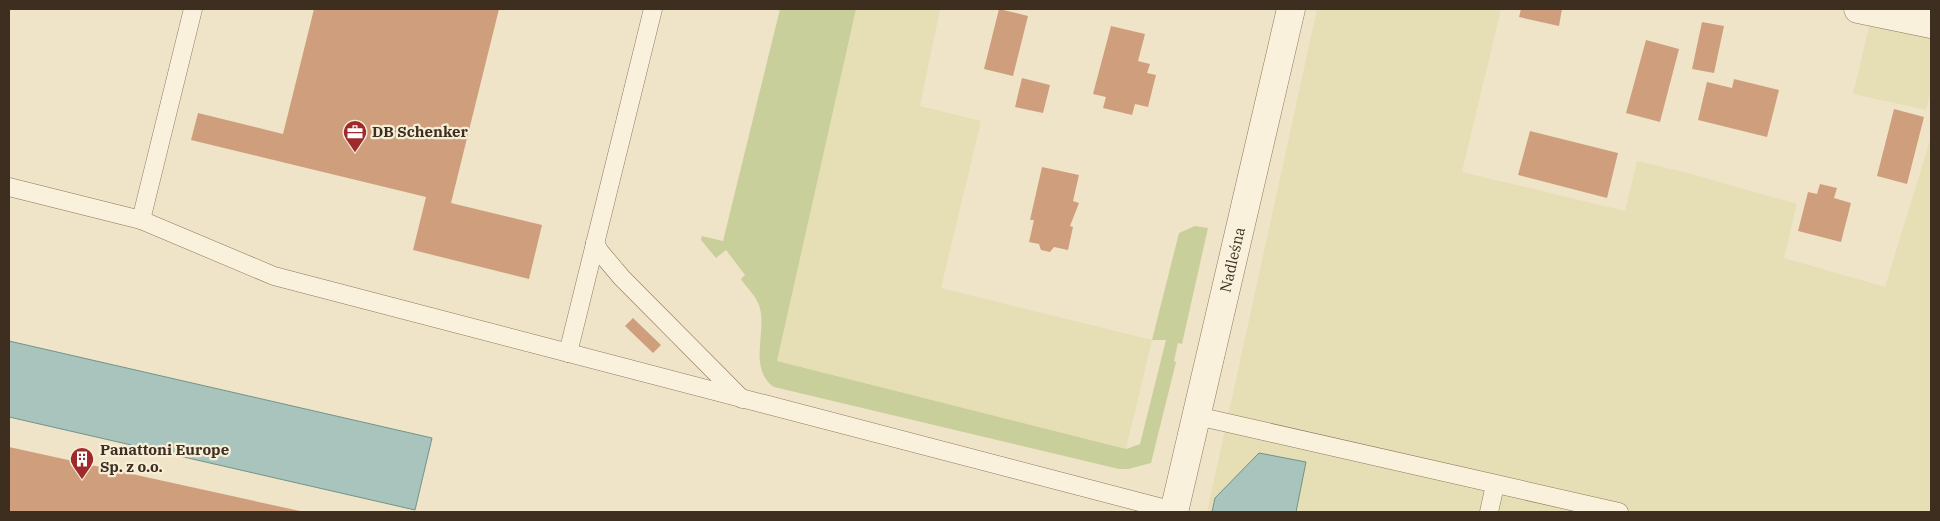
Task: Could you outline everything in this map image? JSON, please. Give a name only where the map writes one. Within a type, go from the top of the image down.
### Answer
[{"type":"street","name":"Nadleśna","points":[[1174,512],[1291,9]]},
{"type":"street","points":[[1858,9],[1931,24]]},
{"type":"lane","points":[[141,220],[193,9]]},
{"type":"lane","points":[[568,353],[653,9]]},
{"type":"lane","points":[[9,188],[141,220],[274,276],[1174,512]]},
{"type":"lane","points":[[595,243],[600,252],[622,278],[743,399]]},
{"type":"lane","points":[[1197,416],[1619,512]]},
{"type":"lane","points":[[1489,512],[1495,485]]},
{"type":"shaded area","points":[[856,9],[940,9],[920,106],[981,121],[941,288],[1152,340],[1126,449],[777,361]]},
{"type":"shaded area","points":[[1317,9],[1501,9],[1462,172],[1625,211],[1637,161],[1688,173],[1797,204],[1784,258],[1885,287],[1931,137],[1931,512],[1207,512]]},
{"type":"shaded area","points":[[1871,19],[1931,33],[1931,87],[1926,110],[1853,94]]},
{"type":"green space","points":[[780,9],[856,9],[777,361],[1126,449],[1140,444],[1166,340],[1152,340],[1179,233],[1195,226],[1208,228],[1182,344],[1178,343],[1174,361],[1176,362],[1151,463],[1128,469],[1119,469],[774,387],[766,379],[760,360],[761,315],[758,302],[741,279],[745,275],[726,250],[716,258],[701,240],[702,236],[723,241]]},
{"type":"water","points":[[9,341],[432,438],[415,510],[9,417]]},
{"type":"water","points":[[1259,453],[1306,462],[1296,512],[1212,512],[1215,498]]},
{"type":"building","name":"DB Schenker","points":[[314,9],[499,9],[451,203],[542,225],[529,279],[413,250],[426,197],[191,140],[198,113],[283,134]]},
{"type":"building","points":[[999,9],[1028,16],[1013,76],[984,69]]},
{"type":"building","points":[[1521,9],[1562,9],[1559,26],[1519,17]]},
{"type":"building","points":[[1702,22],[1724,26],[1714,73],[1692,69]]},
{"type":"building","points":[[1111,26],[1145,34],[1138,61],[1150,64],[1147,73],[1156,75],[1148,107],[1135,104],[1132,115],[1103,108],[1106,97],[1093,94]]},
{"type":"building","points":[[1646,40],[1679,49],[1660,122],[1626,113]]},
{"type":"building","points":[[1022,78],[1050,85],[1043,113],[1015,107]]},
{"type":"building","points":[[1734,79],[1779,90],[1767,137],[1698,120],[1707,82],[1732,88]]},
{"type":"building","points":[[1894,109],[1924,117],[1907,184],[1877,176]]},
{"type":"building","points":[[1530,131],[1618,153],[1607,198],[1518,175]]},
{"type":"building","points":[[1042,167],[1079,175],[1073,201],[1079,203],[1070,226],[1073,227],[1068,250],[1054,247],[1050,252],[1041,250],[1039,244],[1029,242],[1034,220],[1030,220]]},
{"type":"building","points":[[1820,184],[1837,188],[1834,198],[1851,203],[1841,242],[1798,231],[1808,192],[1817,194]]},
{"type":"building","points":[[633,318],[661,345],[653,353],[625,326]]},
{"type":"building","name":"Panattoni Europe Sp. z o.o.","points":[[9,447],[300,511],[300,512],[9,512]]},
{"type":"place","name":"DB Schenker","points":[[355,153]]},
{"type":"place","name":"Panattoni Europe Sp. z o.o.","points":[[82,480]]}]
